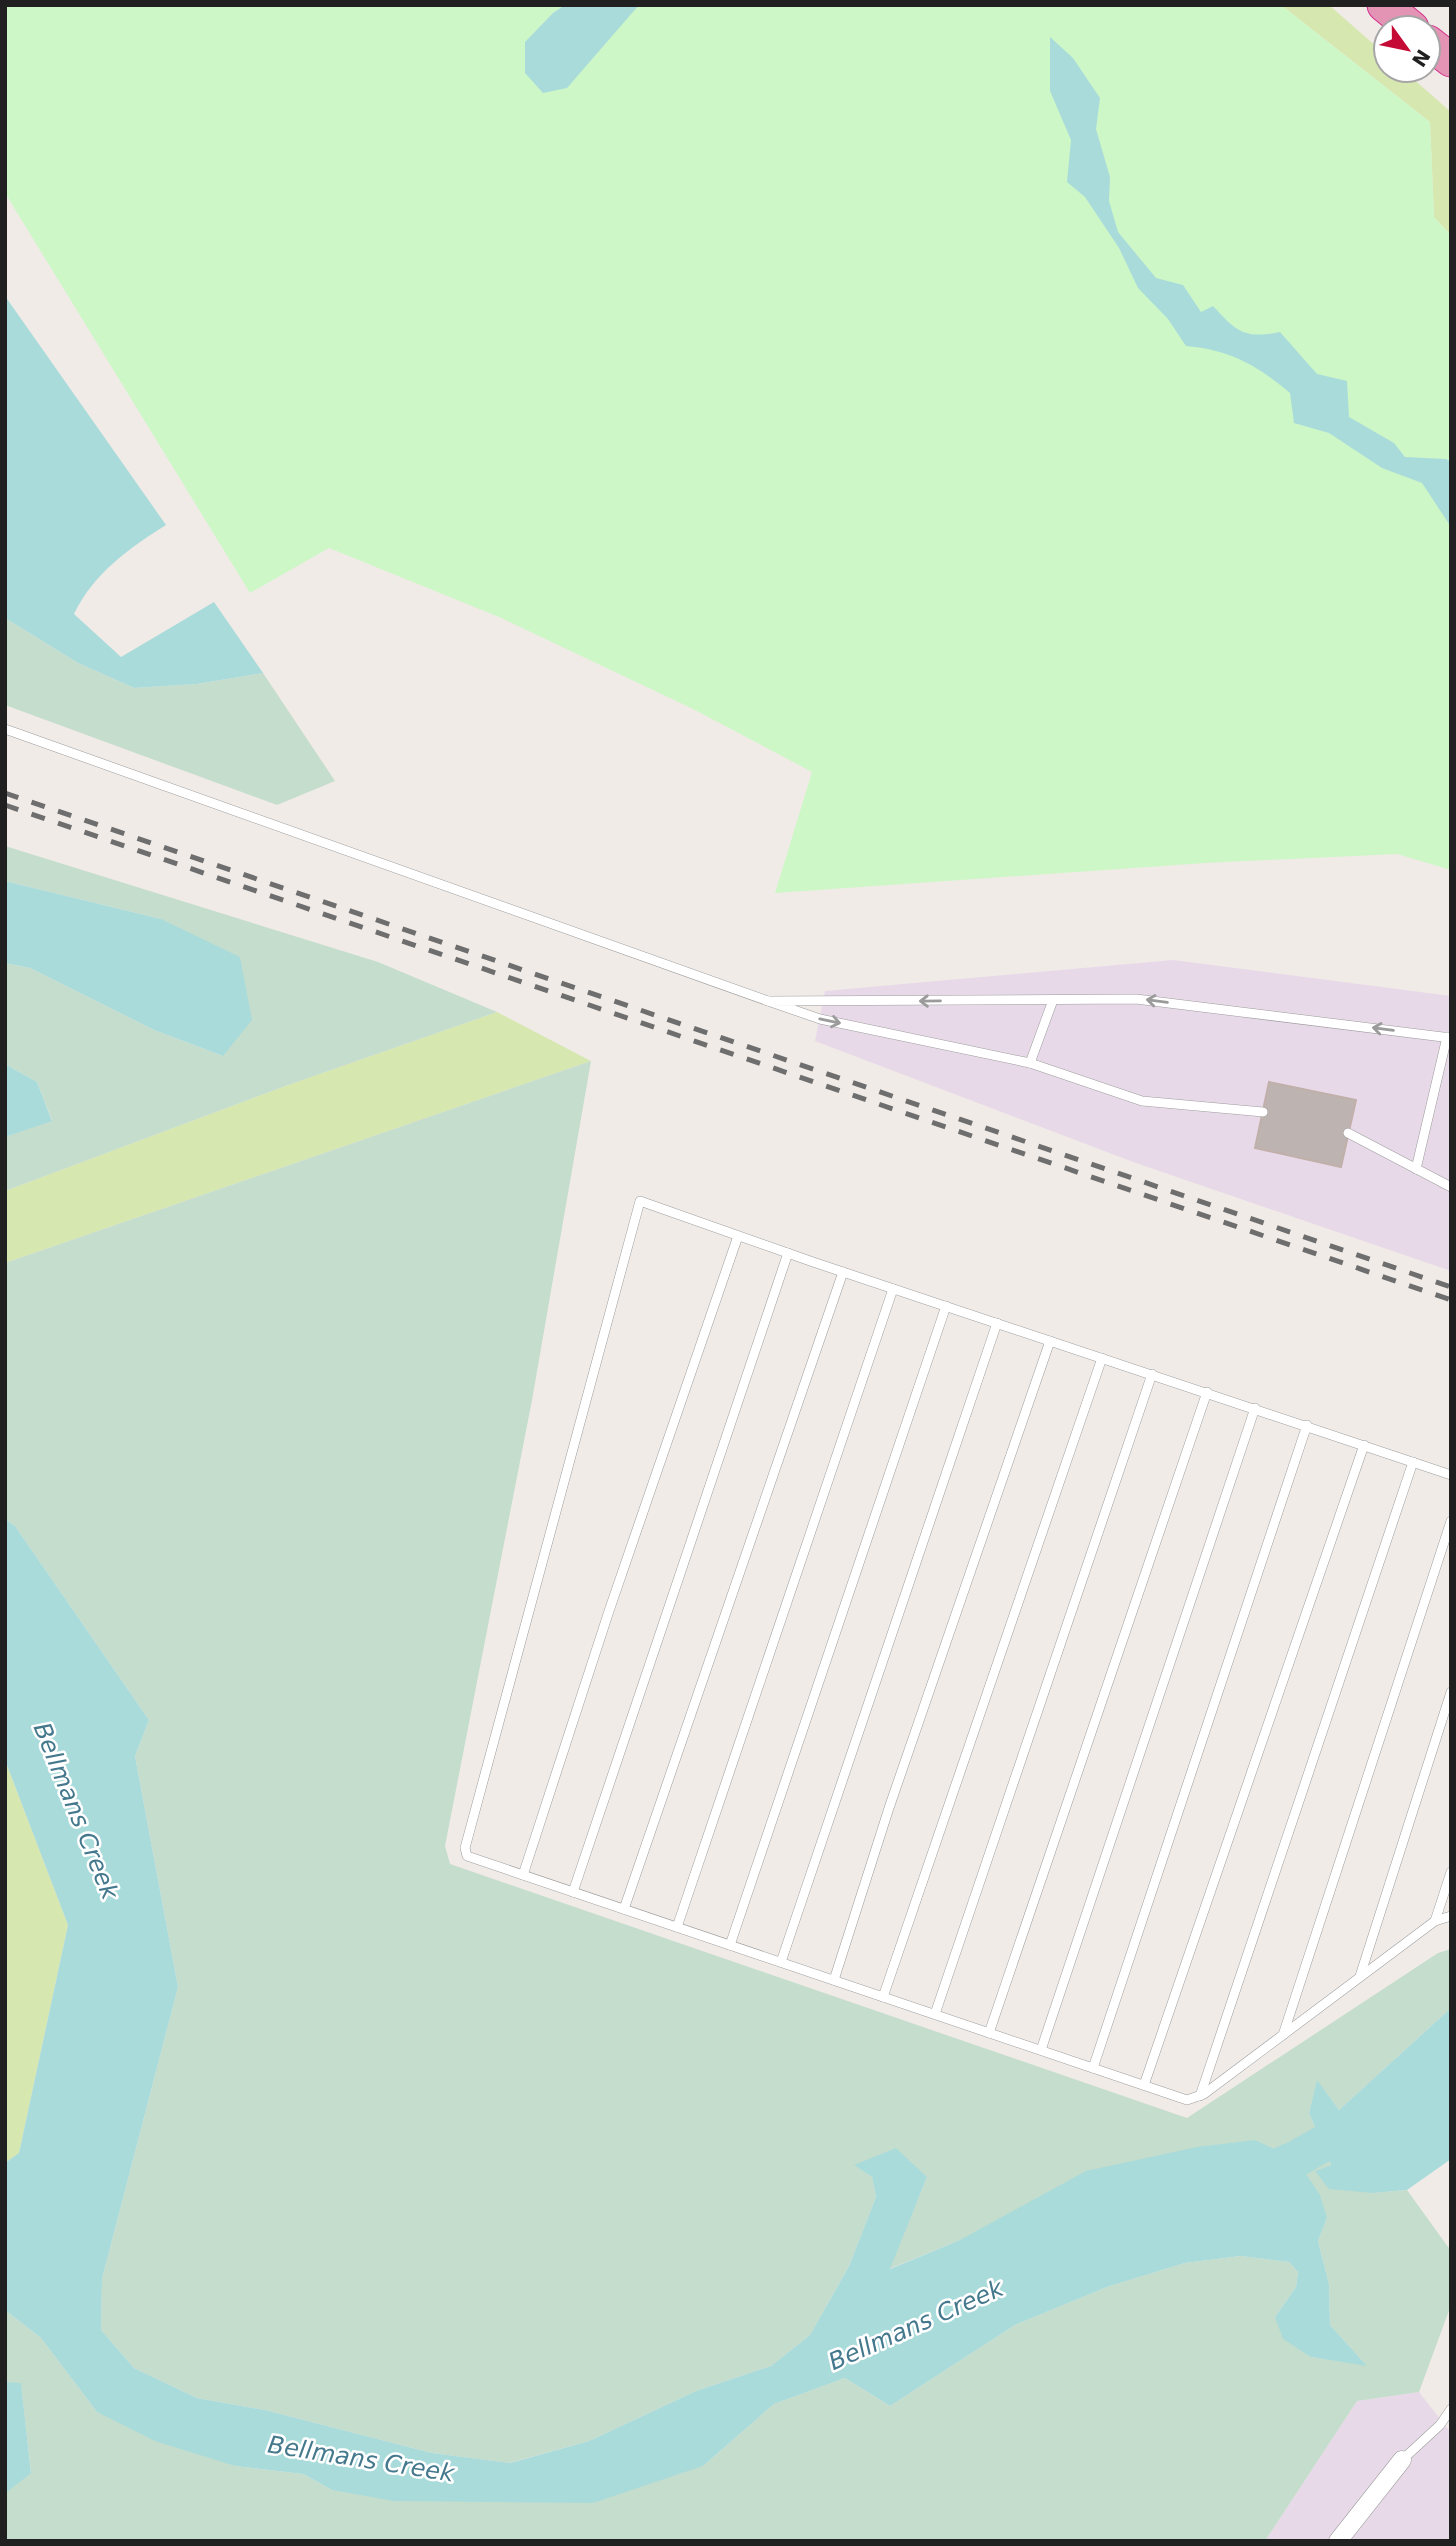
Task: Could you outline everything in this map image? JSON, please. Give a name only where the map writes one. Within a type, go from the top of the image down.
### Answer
[{"type":"street","points":[[1338,2541],[1402,2460]]},
{"type":"lane","points":[[5,729],[820,1019],[1030,1063],[1142,1101],[1263,1112]]},
{"type":"lane","points":[[768,1001],[1136,999],[1449,1037],[1416,1169]]},
{"type":"lane","points":[[1030,1063],[1053,1000]]},
{"type":"lane","points":[[1348,1133],[1451,1187]]},
{"type":"lane","points":[[1451,1475],[788,1254],[640,1201],[465,1848],[467,1856],[1187,2100],[1200,2095],[1282,2036],[1435,1921],[1451,1916]]},
{"type":"lane","points":[[523,1875],[609,1611],[738,1236]]},
{"type":"lane","points":[[573,1892],[788,1254]]},
{"type":"lane","points":[[624,1909],[843,1272]]},
{"type":"lane","points":[[677,1927],[893,1289]]},
{"type":"lane","points":[[730,1945],[946,1306]]},
{"type":"lane","points":[[781,1962],[997,1323]]},
{"type":"lane","points":[[834,1980],[889,1808],[1050,1340]]},
{"type":"lane","points":[[883,1997],[1102,1358]]},
{"type":"lane","points":[[935,2014],[1152,1374]]},
{"type":"lane","points":[[989,2033],[1207,1392]]},
{"type":"lane","points":[[1041,2050],[1255,1408]]},
{"type":"lane","points":[[1093,2068],[1307,1425]]},
{"type":"lane","points":[[1144,2085],[1364,1445]]},
{"type":"lane","points":[[1200,2095],[1413,1462]]},
{"type":"lane","points":[[1282,2036],[1451,1521]]},
{"type":"lane","points":[[1360,1976],[1451,1692]]},
{"type":"lane","points":[[1435,1921],[1451,1872]]},
{"type":"lane","points":[[1402,2460],[1440,2425],[1451,2409]]},
{"type":"shaded area","points":[[1173,960],[1451,996],[1451,1271],[1136,1163],[815,1041],[825,991]]},
{"type":"shaded area","points":[[1419,2392],[1451,2433],[1451,2541],[1265,2541],[1357,2401]]},
{"type":"green space","points":[[5,5],[1281,5],[1372,76],[1372,84],[1382,84],[1430,122],[1434,217],[1451,235],[1451,870],[1397,854],[1205,863],[775,893],[812,772],[693,709],[499,617],[329,548],[250,593],[5,193]]},
{"type":"green space","points":[[1281,5],[1329,5],[1372,43],[1372,76]]},
{"type":"green space","points":[[1382,84],[1419,84],[1451,112],[1451,235],[1434,217],[1430,122]]},
{"type":"green space","points":[[5,618],[78,663],[134,688],[197,684],[263,673],[335,781],[277,805],[5,705]]},
{"type":"green space","points":[[5,846],[378,962],[497,1012],[291,1084],[5,1191],[5,1137],[52,1120],[37,1082],[5,1064],[5,963],[30,968],[154,1030],[223,1056],[161,919],[5,881]]},
{"type":"green space","points":[[497,1012],[591,1061],[5,1263],[5,1191],[291,1084]]},
{"type":"green space","points":[[591,1061],[532,1400],[445,1846],[450,1864],[1187,2118],[1438,1953],[1451,1949],[1451,2008],[1339,2110],[1317,2081],[1309,2113],[1331,2165],[1316,2171],[1373,2193],[1407,2190],[1451,2251],[1451,2305],[1419,2392],[1357,2401],[1265,2541],[5,2541],[5,2494],[31,2472],[21,2384],[5,2382],[5,2310],[41,2338],[97,2412],[235,2466],[303,2474],[332,2490],[703,2466],[774,2404],[845,2378],[890,2406],[1015,2325],[1107,2287],[1185,2263],[1241,2256],[1289,2262],[1298,2272],[1296,2287],[1275,2317],[1311,2357],[1366,2365],[1330,2325],[1329,2284],[1318,2241],[1327,2218],[960,2240],[889,2269],[927,2177],[855,2165],[872,2177],[876,2197],[849,2266],[810,2335],[771,2366],[696,2391],[589,2441],[509,2463],[432,2453],[265,2410],[197,2398],[134,2368],[101,2330],[102,2279],[178,1987],[135,1756],[149,1720],[15,1526],[5,1519],[5,1263]]},
{"type":"green space","points":[[5,1760],[68,1925],[19,2153],[5,2163]]},
{"type":"water","points":[[565,5],[639,5],[567,88],[543,93],[525,73],[525,42],[553,13]]},
{"type":"water","points":[[1050,37],[1073,58],[1100,98],[1096,129],[1110,177],[1109,201],[1118,232],[1156,278],[1183,285],[1201,312],[1213,306],[1235,327],[1249,334],[1280,332],[1317,374],[1347,381],[1349,417],[1394,443],[1405,457],[1446,459],[1451,462],[1451,527],[1422,483],[1382,468],[1329,433],[1294,423],[1290,393],[1242,360],[1216,351],[1186,346],[1168,319],[1138,288],[1119,248],[1085,197],[1067,182],[1071,140],[1050,91]]},
{"type":"water","points":[[5,296],[166,525],[113,563],[91,586],[74,614],[121,657],[214,602],[263,673],[197,684],[134,688],[78,663],[5,618]]},
{"type":"water","points":[[5,881],[161,919],[240,957],[252,1020],[223,1056],[154,1030],[30,968],[5,963]]},
{"type":"water","points":[[5,1064],[37,1082],[52,1121],[5,1137]]},
{"type":"water","points":[[5,1519],[15,1526],[149,1720],[135,1756],[178,1987],[102,2279],[101,2330],[134,2368],[197,2398],[265,2410],[432,2453],[510,2463],[589,2441],[696,2391],[771,2366],[810,2335],[849,2266],[876,2197],[872,2177],[854,2165],[896,2148],[927,2177],[890,2269],[960,2240],[1086,2171],[1197,2147],[1255,2140],[1296,2159],[1320,2195],[1327,2218],[1318,2241],[1329,2284],[1330,2325],[1367,2366],[1311,2357],[1283,2339],[1275,2317],[1296,2287],[1298,2272],[1289,2262],[1241,2256],[1185,2263],[1107,2287],[1015,2325],[890,2406],[845,2378],[774,2404],[703,2466],[593,2503],[394,2501],[332,2490],[303,2474],[235,2466],[155,2441],[97,2412],[41,2338],[5,2310],[5,2163],[19,2153],[68,1925],[5,1760]]},
{"type":"water","points":[[1451,2008],[1451,2159],[1407,2190],[1373,2193],[1329,2189],[1315,2171],[1331,2165],[1309,2113],[1317,2080],[1339,2110]]},
{"type":"water","points":[[5,2382],[21,2383],[31,2473],[5,2494]]},
{"type":"building","points":[[1269,1082],[1356,1100],[1341,1167],[1255,1148]]},
{"type":"waterway","name":"Bellmans Creek","points":[[1249,2180],[1296,2159],[1451,2071]]},
{"type":"railway","points":[[5,793],[1451,1287]]},
{"type":"railway","points":[[5,805],[1451,1300]]}]
